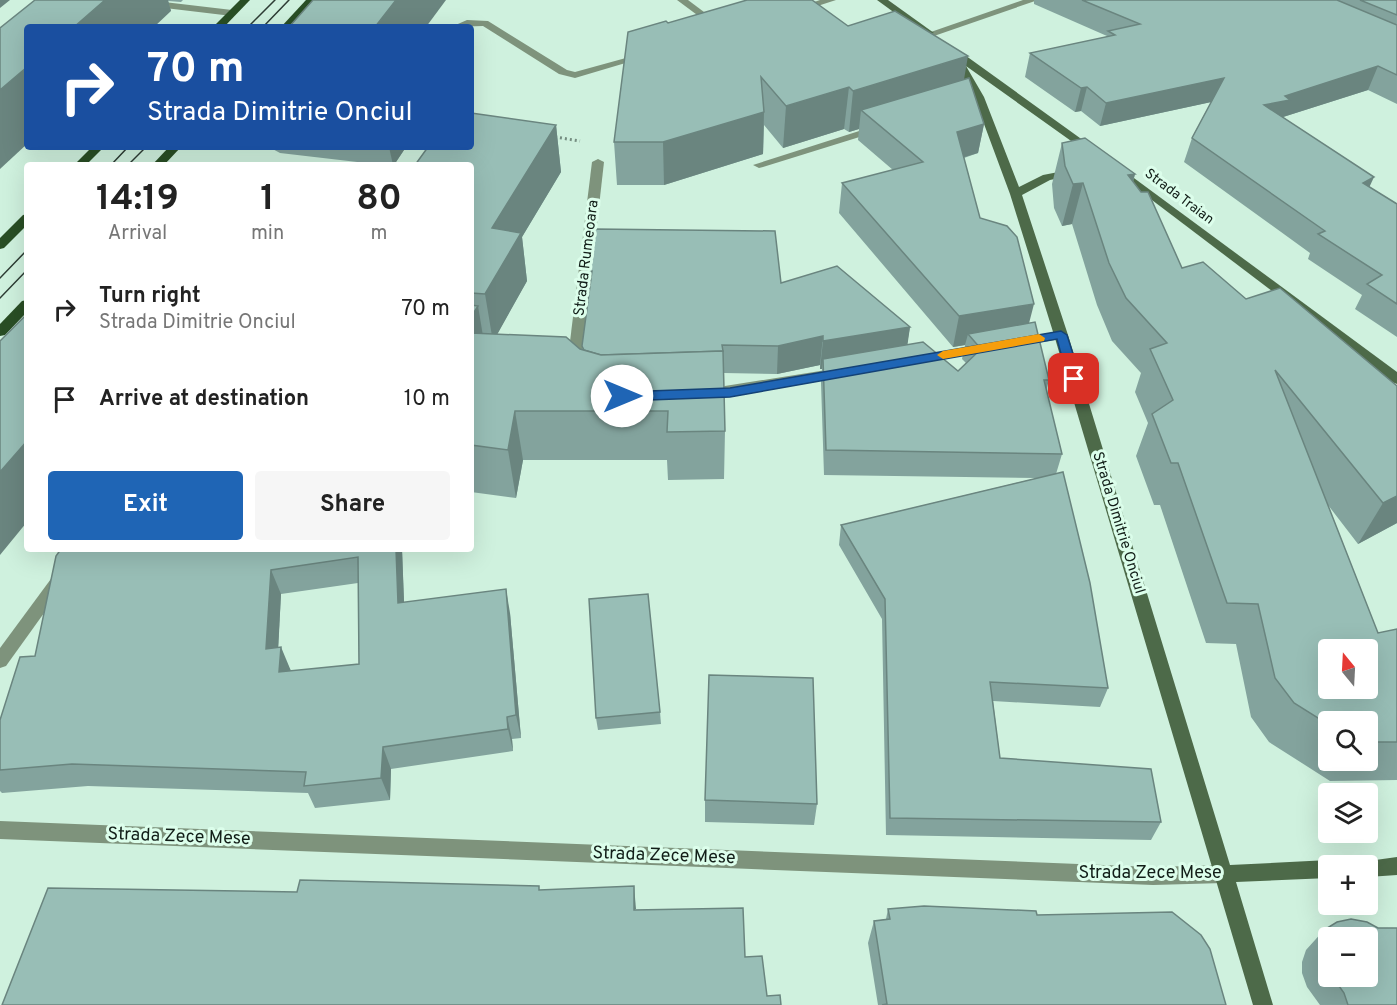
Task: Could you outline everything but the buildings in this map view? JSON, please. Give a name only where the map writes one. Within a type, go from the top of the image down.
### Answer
[{"type":"main road","points":[[221,24],[245,0]]},
{"type":"main road","points":[[289,24],[311,0]]},
{"type":"main road","name":"Strada Traian","points":[[882,0],[1125,175],[1397,379]]},
{"type":"main road","name":"Strada Dimitrie Onciul","points":[[951,50],[1016,194],[1061,335],[1263,1005]]},
{"type":"main road","points":[[83,162],[95,150]]},
{"type":"main road","points":[[161,162],[172,150]]},
{"type":"main road","points":[[1016,194],[1053,175],[1085,172]]},
{"type":"main road","points":[[1105,173],[1125,175]]},
{"type":"main road","points":[[0,245],[24,221]]},
{"type":"main road","points":[[0,333],[24,307]]},
{"type":"main road","points":[[1378,867],[1397,866]]},
{"type":"main road","name":"Strada Zece Mese","points":[[1224,874],[1318,870]]},
{"type":"street","points":[[123,0],[232,13]]},
{"type":"street","points":[[682,0],[725,31],[714,34]]},
{"type":"street","points":[[789,12],[831,0]]},
{"type":"street","points":[[930,34],[1033,0]]},
{"type":"street","points":[[464,24],[485,23],[563,72],[575,75],[657,52]]},
{"type":"street","points":[[759,165],[891,124]]},
{"type":"street","name":"Strada Rumeoara","points":[[576,378],[570,354],[598,162]]},
{"type":"street","points":[[907,361],[1061,335]]},
{"type":"street","points":[[687,395],[730,392],[848,372]]},
{"type":"street","points":[[0,661],[80,552]]},
{"type":"street","name":"Strada Zece Mese","points":[[0,830],[1153,876],[1224,874]]},
{"type":"path","points":[[550,136],[584,141],[598,162]]},
{"type":"tram line","points":[[251,24],[275,0]]},
{"type":"tram line","points":[[266,24],[289,0]]},
{"type":"tram line","points":[[114,162],[125,150]]},
{"type":"tram line","points":[[131,162],[143,150]]},
{"type":"tram line","points":[[0,278],[24,253]]},
{"type":"tram line","points":[[0,298],[24,273]]},
{"type":"slow traffic","points":[[943,355],[1039,338]]},
{"type":"route","points":[[622,396],[730,392],[1061,335],[1074,379]]}]
